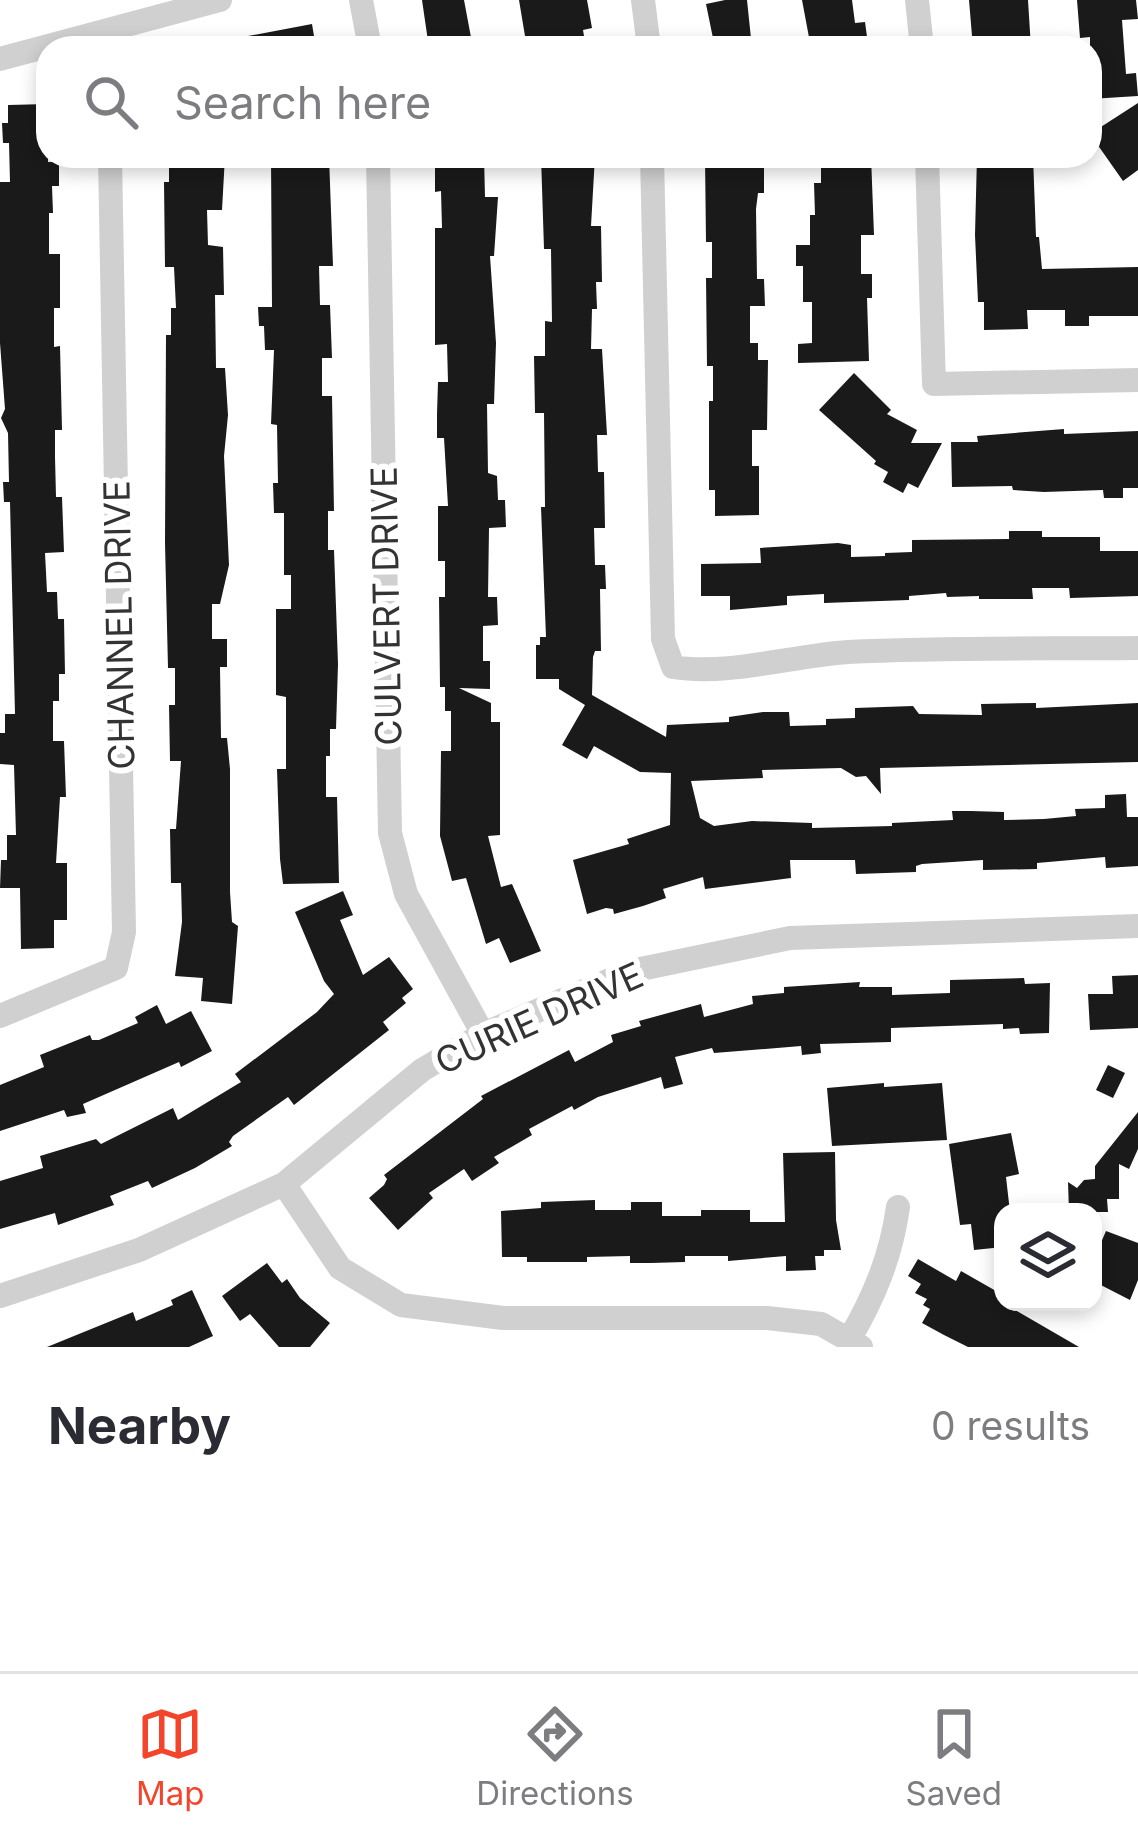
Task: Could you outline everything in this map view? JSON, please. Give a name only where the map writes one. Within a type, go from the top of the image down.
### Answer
[{"type":"street","points":[[111,36],[220,0]]},
{"type":"street","points":[[361,0],[368,36]]},
{"type":"street","points":[[643,0],[648,36]]},
{"type":"street","points":[[917,0],[921,36]]},
{"type":"street","points":[[0,59],[36,52]]},
{"type":"street","name":"CHANNEL DRIVE","points":[[0,1016],[116,968],[124,932],[110,168]]},
{"type":"street","name":"CULVERT DRIVE","points":[[378,168],[391,833],[406,894],[483,1034]]},
{"type":"street","points":[[652,168],[663,639],[673,667],[705,672],[848,652],[1138,648]]},
{"type":"street","points":[[927,168],[934,384],[1138,380]]},
{"type":"street","name":"CURIE DRIVE","points":[[0,1296],[139,1250],[284,1184],[422,1070],[483,1034],[632,970],[790,938],[1138,926]]},
{"type":"street","points":[[284,1184],[340,1268],[401,1305],[503,1318],[767,1318],[821,1324],[855,1344],[893,1241],[898,1208]]},
{"type":"building","points":[[422,0],[464,0],[471,36],[427,36]]},
{"type":"building","points":[[519,0],[587,0],[592,28],[583,30],[584,36],[525,36]]},
{"type":"building","points":[[747,0],[751,36],[713,36],[706,4]]},
{"type":"building","points":[[802,0],[852,0],[855,23],[865,22],[867,36],[809,36]]},
{"type":"building","points":[[969,0],[1028,0],[1030,36],[972,36]]},
{"type":"building","points":[[1077,0],[1136,0],[1138,19],[1122,20],[1126,74],[1136,73],[1138,96],[1102,98],[1102,36],[1080,36]]},
{"type":"building","points":[[312,24],[314,36],[248,36]]},
{"type":"building","points":[[1138,103],[1138,170],[1123,181],[1102,151],[1102,126]]},
{"type":"building","points":[[36,104],[36,168],[59,168],[59,186],[52,186],[49,254],[60,254],[54,347],[60,346],[62,430],[55,430],[55,457],[64,552],[45,553],[47,592],[57,592],[58,619],[64,619],[65,674],[59,674],[59,701],[53,701],[53,741],[64,741],[66,797],[60,797],[56,863],[67,863],[67,920],[54,920],[54,948],[21,949],[20,888],[0,888],[7,835],[16,835],[14,765],[0,764],[5,714],[15,714],[10,502],[4,502],[3,482],[9,482],[8,433],[1,418],[5,409],[0,343],[0,182],[10,182],[9,143],[3,143],[2,123],[8,123],[8,105]]},
{"type":"building","points":[[169,168],[224,168],[222,210],[207,210],[208,245],[223,247],[224,295],[215,295],[216,368],[225,368],[229,565],[220,604],[212,604],[212,639],[227,639],[227,667],[220,667],[221,738],[227,738],[230,769],[232,922],[238,926],[232,1004],[201,1001],[203,978],[175,976],[181,883],[171,883],[170,829],[176,829],[181,761],[170,761],[169,705],[175,705],[175,668],[168,668],[165,543],[166,335],[171,335],[171,308],[176,308],[174,267],[165,267],[164,182],[169,182]]},
{"type":"building","points":[[271,168],[329,168],[333,266],[319,266],[320,305],[330,305],[332,358],[322,358],[322,396],[332,396],[334,511],[328,511],[328,550],[334,550],[338,664],[336,729],[330,729],[330,756],[326,756],[326,797],[337,797],[339,883],[283,884],[280,859],[277,769],[286,769],[286,697],[276,695],[276,609],[291,609],[291,575],[284,575],[284,513],[274,513],[273,483],[278,483],[277,425],[271,424],[274,350],[265,350],[264,326],[259,326],[258,307],[272,307]]},
{"type":"building","points":[[435,168],[484,168],[485,197],[498,197],[494,256],[490,256],[496,343],[494,404],[487,404],[488,473],[497,476],[498,500],[505,500],[506,527],[489,528],[488,597],[497,597],[498,625],[483,626],[483,661],[490,661],[490,689],[459,688],[491,703],[491,722],[500,722],[500,835],[488,836],[501,887],[512,884],[541,951],[510,963],[499,938],[486,944],[466,878],[452,881],[440,836],[441,751],[451,751],[451,711],[445,711],[445,687],[440,687],[439,597],[445,597],[445,561],[438,561],[438,506],[448,506],[444,438],[437,438],[437,414],[438,382],[448,382],[447,344],[435,345],[435,228],[442,228],[441,191],[435,192]]},
{"type":"building","points":[[541,168],[594,168],[591,226],[601,226],[602,282],[596,282],[591,349],[602,349],[607,435],[597,435],[598,472],[604,472],[605,528],[594,528],[595,565],[605,565],[606,589],[600,589],[601,651],[593,657],[592,695],[666,737],[667,725],[729,722],[729,717],[763,712],[789,712],[790,726],[855,718],[855,708],[913,706],[919,714],[982,715],[981,704],[1036,703],[1036,708],[1138,703],[1138,762],[880,768],[881,794],[866,776],[856,777],[841,768],[762,770],[763,778],[691,781],[700,818],[714,826],[752,821],[812,823],[812,828],[953,820],[952,811],[1004,812],[1004,820],[1044,819],[1076,816],[1075,809],[1105,808],[1105,795],[1126,794],[1127,817],[1138,817],[1138,866],[1106,868],[1105,857],[1037,863],[1037,869],[983,870],[983,860],[922,864],[916,872],[856,874],[855,860],[790,860],[791,878],[705,889],[703,877],[663,889],[666,898],[643,906],[614,914],[606,908],[587,914],[573,860],[629,844],[627,839],[670,825],[671,773],[640,772],[594,746],[587,759],[562,745],[585,705],[559,689],[559,679],[536,679],[536,645],[540,637],[546,637],[541,507],[545,507],[544,413],[535,413],[534,356],[545,356],[545,321],[552,322],[551,249],[544,249]]},
{"type":"building","points":[[705,168],[764,168],[764,193],[758,193],[756,209],[757,279],[764,279],[765,306],[750,306],[750,343],[758,343],[758,360],[768,360],[767,430],[752,430],[752,466],[759,466],[759,515],[715,516],[715,490],[709,490],[713,366],[707,366],[706,278],[712,278],[712,242],[706,242]]},
{"type":"building","points":[[821,168],[871,168],[874,235],[861,235],[861,274],[872,274],[872,298],[867,298],[869,361],[798,363],[798,344],[812,343],[812,302],[803,302],[803,266],[796,266],[796,245],[810,245],[814,183],[821,183]]},
{"type":"building","points":[[977,168],[1033,168],[1042,269],[1138,267],[1138,316],[1089,316],[1089,326],[1065,326],[1065,310],[1027,310],[1028,329],[984,330],[975,235]]},
{"type":"building","points":[[854,373],[891,410],[887,414],[917,430],[911,443],[942,443],[918,488],[908,483],[903,493],[883,482],[888,472],[819,410]]},
{"type":"building","points":[[1064,429],[1064,434],[1138,431],[1138,488],[1123,488],[1123,498],[1104,498],[1103,490],[952,487],[951,442]]},
{"type":"building","points":[[1009,531],[1042,531],[1042,537],[1100,537],[1100,551],[1138,551],[1138,596],[1070,598],[1069,588],[1032,588],[1033,599],[947,597],[946,593],[909,596],[909,600],[824,603],[824,594],[787,596],[787,605],[730,610],[730,596],[701,596],[701,564],[761,563],[760,548],[838,543],[851,545],[851,557],[885,556],[912,552],[912,540],[1009,539]]},
{"type":"building","points":[[343,891],[353,915],[340,920],[363,975],[389,957],[413,989],[402,998],[406,1003],[383,1022],[389,1030],[294,1105],[288,1097],[233,1136],[232,1146],[195,1168],[152,1188],[148,1181],[110,1196],[114,1205],[58,1225],[55,1213],[0,1229],[0,1181],[43,1168],[40,1156],[96,1139],[101,1144],[173,1108],[178,1120],[241,1082],[235,1074],[317,1012],[334,994],[295,912]]},
{"type":"building","points":[[1138,975],[1138,1028],[1090,1030],[1088,994],[1113,994],[1112,976]]},
{"type":"building","points":[[1024,978],[1025,984],[1050,983],[1049,1033],[1020,1034],[1019,1028],[1003,1029],[1003,1024],[891,1028],[891,1042],[820,1044],[821,1053],[802,1055],[801,1046],[714,1053],[712,1048],[675,1057],[683,1084],[664,1089],[661,1077],[598,1097],[574,1110],[572,1106],[529,1129],[532,1135],[494,1157],[499,1163],[472,1181],[464,1169],[429,1193],[433,1198],[398,1230],[369,1198],[384,1185],[384,1175],[481,1096],[569,1050],[575,1062],[613,1042],[611,1035],[641,1026],[639,1021],[701,1004],[704,1017],[753,1004],[752,996],[784,993],[784,987],[860,982],[859,987],[892,987],[892,995],[950,993],[950,980]]},
{"type":"building","points":[[157,1005],[166,1024],[191,1011],[212,1051],[83,1104],[86,1113],[67,1117],[64,1110],[0,1131],[0,1085],[44,1067],[40,1055],[90,1035],[99,1040],[138,1023],[135,1017]]},
{"type":"building","points":[[1108,1065],[1125,1073],[1113,1098],[1096,1090]]},
{"type":"building","points":[[884,1083],[884,1087],[942,1083],[947,1140],[832,1146],[827,1088]]},
{"type":"building","points":[[1138,1112],[1138,1149],[1129,1169],[1119,1164],[1119,1199],[1107,1199],[1108,1212],[1102,1212],[1102,1203],[1069,1203],[1068,1182],[1077,1188],[1084,1180],[1095,1179],[1095,1166]]},
{"type":"building","points":[[1011,1133],[1019,1174],[1006,1177],[1009,1203],[994,1203],[994,1248],[974,1250],[971,1224],[960,1225],[949,1144]]},
{"type":"building","points":[[835,1152],[841,1250],[824,1250],[824,1256],[815,1256],[816,1270],[786,1271],[786,1256],[728,1261],[728,1256],[685,1256],[685,1262],[651,1263],[630,1263],[630,1256],[587,1257],[587,1262],[502,1257],[501,1211],[541,1208],[541,1202],[595,1200],[595,1210],[631,1210],[631,1202],[662,1202],[662,1216],[750,1210],[750,1222],[785,1222],[783,1153]]},
{"type":"building","points":[[1106,1231],[1138,1243],[1138,1280],[1130,1300],[1102,1286]]},
{"type":"building","points":[[918,1259],[956,1281],[961,1271],[994,1290],[994,1311],[1017,1311],[1079,1347],[968,1347],[922,1323],[930,1309],[923,1305],[927,1299],[915,1293],[921,1284],[908,1276]]},
{"type":"building","points":[[267,1263],[282,1283],[287,1279],[300,1298],[330,1323],[310,1347],[279,1347],[250,1314],[240,1321],[222,1296]]},
{"type":"building","points":[[192,1290],[213,1336],[189,1347],[47,1347],[133,1312],[136,1321],[173,1305],[171,1300]]}]
